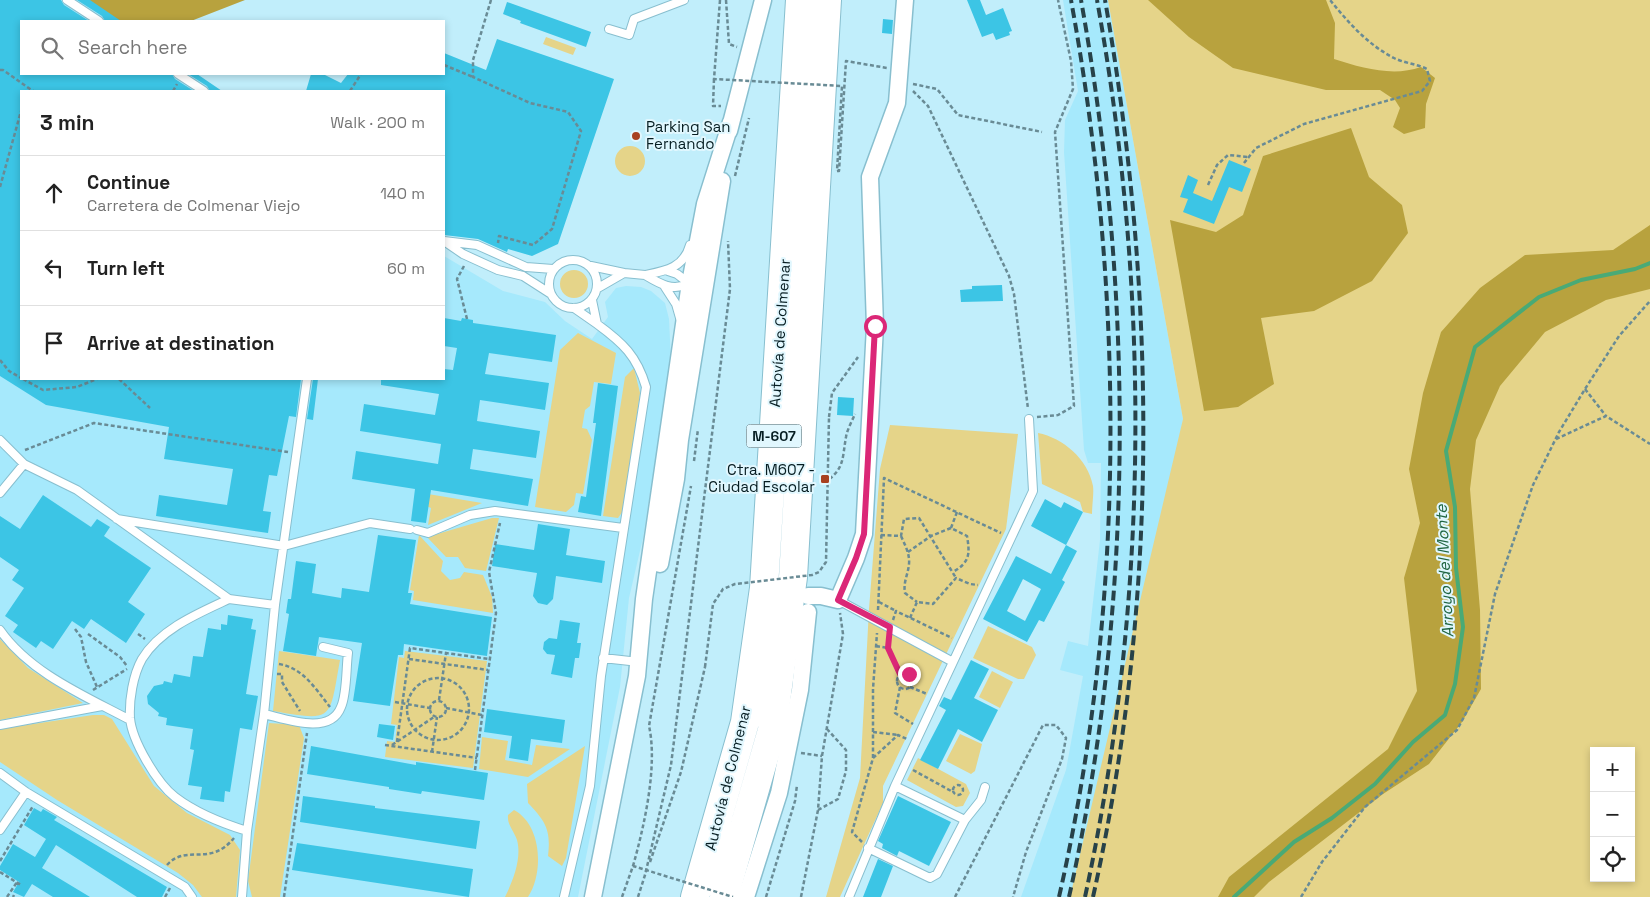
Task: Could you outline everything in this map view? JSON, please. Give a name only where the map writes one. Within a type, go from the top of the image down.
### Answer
[{"type":"highway","name":"Autovía de Colmenar","points":[[696,897],[745,722],[764,588],[800,0]]},
{"type":"highway","name":"Autovía de Colmenar","points":[[724,897],[773,721],[793,577],[827,0]]},
{"type":"highway","points":[[808,604],[809,298]]},
{"type":"street","points":[[593,897],[639,662],[644,599],[683,332],[731,122],[763,0]]},
{"type":"street","points":[[746,897],[779,793],[800,690],[808,604],[821,596],[838,600],[864,534],[875,326],[870,177],[897,103],[905,0]]},
{"type":"street","points":[[695,277],[705,204],[731,122]]},
{"type":"street","points":[[642,639],[655,593],[676,479],[680,440],[731,122]]},
{"type":"street","points":[[680,440],[678,411],[696,302]]},
{"type":"lane","points":[[67,0],[97,20]]},
{"type":"lane","points":[[609,29],[629,35],[634,19],[684,0]]},
{"type":"lane","points":[[180,75],[202,90]]},
{"type":"lane","points":[[590,266],[624,274],[645,275],[668,271],[677,267],[688,252],[696,215],[705,204]]},
{"type":"lane","points":[[445,241],[477,245],[526,267],[553,269]]},
{"type":"lane","points":[[445,242],[468,257],[498,270],[523,276],[551,294],[558,303],[574,308],[612,335],[637,360],[646,387],[622,528],[603,658],[590,786],[564,897]]},
{"type":"lane","points":[[551,294],[550,277],[553,269],[567,260],[584,261],[596,273],[598,288],[592,300],[582,307],[574,308]]},
{"type":"lane","points":[[668,271],[695,277]]},
{"type":"lane","points":[[598,288],[624,274]]},
{"type":"lane","points":[[645,275],[665,287],[676,304],[683,332]]},
{"type":"lane","points":[[665,287],[682,287],[695,277]]},
{"type":"lane","points":[[695,277],[696,302]]},
{"type":"lane","points":[[592,300],[596,324]]},
{"type":"lane","points":[[242,897],[247,831],[269,674],[275,605],[307,380]]},
{"type":"lane","points":[[849,897],[894,786],[1034,491],[1030,419]]},
{"type":"lane","points":[[0,440],[24,464],[77,490],[229,599],[275,605]]},
{"type":"lane","points":[[0,493],[24,464]]},
{"type":"lane","points":[[115,519],[284,546],[370,523],[428,533],[470,515],[495,511],[622,528]]},
{"type":"lane","points":[[229,599],[173,628],[142,659],[135,678],[130,720],[136,739],[154,773],[174,796],[224,824],[247,831]]},
{"type":"lane","points":[[838,600],[953,662]]},
{"type":"lane","points":[[0,630],[18,652],[85,696],[130,720]]},
{"type":"lane","points":[[264,714],[316,724],[326,722],[336,714],[341,707],[348,653],[323,647]]},
{"type":"lane","points":[[603,658],[639,662]]},
{"type":"lane","points":[[0,725],[102,706]]},
{"type":"lane","points":[[0,772],[26,792],[185,887],[192,897]]},
{"type":"lane","points":[[894,786],[965,820]]},
{"type":"lane","points":[[868,848],[930,878],[937,874],[965,820],[981,800],[985,787]]},
{"type":"lane","points":[[0,830],[26,792]]},
{"type":"path","points":[[473,77],[473,60],[491,0]]},
{"type":"path","points":[[713,106],[720,0]]},
{"type":"path","points":[[726,0],[729,44],[742,49]]},
{"type":"path","points":[[1042,132],[958,115],[937,89],[907,83],[916,96],[928,106],[1009,276],[1014,294],[1030,419],[1058,415],[1074,406],[1056,132],[1073,90],[1071,61],[1058,0]]},
{"type":"path","points":[[1244,162],[1256,148],[1304,124],[1422,91],[1430,82],[1427,70],[1395,58],[1381,50],[1360,34],[1330,0]]},
{"type":"path","points":[[714,79],[842,86],[837,171],[840,171],[846,62],[900,70]]},
{"type":"path","points":[[445,65],[530,103],[568,112],[581,131],[552,229],[533,245],[499,236],[496,254]]},
{"type":"path","points":[[0,70],[3,70],[27,89]]},
{"type":"path","points":[[351,90],[360,75]]},
{"type":"path","points":[[756,87],[759,77]]},
{"type":"path","points":[[0,187],[20,115]]},
{"type":"path","points":[[734,183],[750,116]]},
{"type":"path","points":[[1208,185],[1217,165],[1228,155],[1248,157]]},
{"type":"path","points":[[645,875],[673,746],[730,289],[728,231]]},
{"type":"path","points":[[467,319],[457,279],[468,257]]},
{"type":"path","points":[[1301,897],[1322,862],[1365,807],[1457,730],[1474,698],[1495,594],[1533,485],[1555,440],[1585,389],[1619,336],[1650,301]]},
{"type":"path","points":[[638,897],[680,772],[705,667],[713,604],[723,589],[735,584],[812,575],[819,572],[826,562],[829,417],[832,393],[859,355]]},
{"type":"path","points":[[0,360],[9,371],[20,377]]},
{"type":"path","points":[[26,380],[43,390],[77,387],[94,380]]},
{"type":"path","points":[[120,380],[150,408]]},
{"type":"path","points":[[1585,389],[1606,416],[1650,444]]},
{"type":"path","points":[[824,483],[834,476],[842,465],[846,436],[856,411]]},
{"type":"path","points":[[1555,440],[1606,416]]},
{"type":"path","points":[[14,454],[94,424],[296,453]]},
{"type":"path","points":[[694,464],[699,425]]},
{"type":"path","points":[[622,897],[641,838],[653,743],[649,726],[691,484]]},
{"type":"path","points":[[908,552],[931,536],[950,528],[957,512]]},
{"type":"path","points":[[475,770],[496,613],[489,572],[501,516]]},
{"type":"path","points":[[956,578],[933,604],[917,602],[905,593],[904,583],[909,565],[908,552],[901,536],[904,519],[919,518],[956,578],[970,584],[989,586]]},
{"type":"path","points":[[950,528],[967,536],[970,553],[962,567],[953,572]]},
{"type":"path","points":[[881,535],[901,536]]},
{"type":"path","points":[[801,897],[818,810],[822,756],[843,634],[838,600]]},
{"type":"path","points":[[879,602],[962,642]]},
{"type":"path","points":[[910,618],[917,602]]},
{"type":"path","points":[[896,611],[890,627],[888,648],[900,674],[897,681],[900,687],[896,714],[921,729]]},
{"type":"path","points":[[74,629],[81,637],[86,662],[97,687]]},
{"type":"path","points":[[88,634],[120,657],[135,678]]},
{"type":"path","points":[[876,646],[888,648]]},
{"type":"path","points":[[397,742],[410,648],[490,659]]},
{"type":"path","points":[[439,700],[446,653]]},
{"type":"path","points":[[409,659],[488,670]]},
{"type":"path","points":[[270,662],[291,666],[305,677],[316,687],[336,714]]},
{"type":"path","points":[[85,696],[129,668]]},
{"type":"path","points":[[900,674],[905,673],[911,677],[910,687]]},
{"type":"path","points":[[269,674],[282,674],[282,682],[308,733],[284,897]]},
{"type":"path","points":[[443,678],[456,684],[465,694],[468,712],[467,720],[460,731],[449,738],[434,740],[424,737],[415,730],[409,719],[407,704],[415,688],[424,681],[443,678]]},
{"type":"path","points":[[900,687],[910,687],[935,698]]},
{"type":"path","points":[[439,700],[446,708],[482,715]]},
{"type":"path","points":[[430,708],[434,701],[439,700]]},
{"type":"path","points":[[395,702],[430,708],[436,717],[432,752]]},
{"type":"path","points":[[391,746],[436,717],[444,715],[446,708]]},
{"type":"path","points":[[955,897],[1042,725],[1056,725],[1066,738],[1062,759],[1026,852],[1013,897]]},
{"type":"path","points":[[818,810],[838,799],[846,771],[846,750],[827,729]]},
{"type":"path","points":[[873,732],[898,734],[915,742]]},
{"type":"path","points":[[874,758],[898,734]]},
{"type":"path","points":[[386,746],[477,758]]},
{"type":"path","points":[[800,762],[801,752],[822,756]]},
{"type":"path","points":[[904,766],[958,796],[963,790],[959,785],[954,788],[953,792]]},
{"type":"path","points":[[766,897],[795,802],[797,782]]},
{"type":"path","points":[[0,861],[38,799]]},
{"type":"path","points":[[167,866],[174,858],[184,855],[217,853],[234,838]]},
{"type":"path","points":[[633,866],[733,897]]},
{"type":"path","points":[[0,872],[21,885]]},
{"type":"path","points":[[7,897],[17,882]]},
{"type":"shaded area","points":[[0,0],[83,0],[113,20],[20,20],[20,75],[195,75],[218,90],[20,90],[20,380],[445,380],[445,257],[503,291],[545,302],[565,321],[592,339],[608,317],[605,302],[616,288],[626,286],[641,287],[651,291],[665,303],[669,319],[671,360],[643,538],[629,598],[620,687],[578,897],[0,897]]},
{"type":"shaded area","points":[[83,0],[245,0],[194,20],[113,20]]},
{"type":"shaded area","points":[[1063,0],[1108,0],[1183,419],[1106,897],[1021,897],[1066,770],[1083,676],[1060,670],[1068,641],[1088,646],[1100,540],[1101,463],[1088,463],[1084,450],[1064,152],[1065,120],[1078,91]]},
{"type":"shaded area","points":[[1108,0],[1650,0],[1650,897],[1070,897],[1183,419]]},
{"type":"shaded area","points":[[1148,0],[1326,0],[1335,23],[1334,59],[1378,70],[1400,71],[1421,67],[1435,78],[1426,104],[1425,128],[1404,134],[1393,127],[1400,108],[1395,100],[1380,90],[1326,90],[1233,68],[1189,37]]},
{"type":"shaded area","points":[[546,37],[576,48],[573,55],[543,44]]},
{"type":"shaded area","points":[[1351,128],[1369,177],[1402,205],[1408,233],[1372,281],[1314,311],[1261,318],[1274,384],[1238,407],[1204,411],[1170,220],[1216,232],[1243,215],[1263,156]]},
{"type":"shaded area","points":[[630,146],[636,147],[644,155],[644,167],[636,175],[630,176],[624,175],[616,167],[615,161],[616,155],[624,147]]},
{"type":"shaded area","points":[[1650,225],[1650,289],[1606,300],[1545,332],[1500,386],[1476,440],[1470,489],[1480,610],[1481,689],[1462,722],[1429,764],[1383,794],[1269,882],[1254,897],[1218,897],[1229,877],[1388,749],[1417,691],[1404,578],[1420,523],[1409,469],[1423,393],[1441,332],[1480,288],[1525,255],[1613,250]]},
{"type":"shaded area","points":[[574,270],[584,274],[588,284],[584,294],[574,298],[564,294],[560,284],[564,274]]},
{"type":"shaded area","points":[[578,333],[616,353],[611,384],[594,382],[590,406],[585,410],[582,428],[587,429],[592,440],[583,494],[576,493],[574,505],[566,512],[535,507],[560,350]]},
{"type":"shaded area","points":[[634,368],[640,393],[623,511],[618,518],[603,516],[625,377]]},
{"type":"shaded area","points":[[890,425],[1018,434],[1006,529],[883,786],[883,803],[840,897],[826,897],[860,778],[869,609],[880,469]]},
{"type":"shaded area","points":[[1038,433],[1065,445],[1073,451],[1086,467],[1093,486],[1092,514],[1083,512],[1080,502],[1042,484]]},
{"type":"shaded area","points":[[428,494],[482,503],[428,525],[431,508],[426,506]]},
{"type":"shaded area","points":[[492,518],[499,518],[486,571],[465,568],[458,557],[446,557],[427,537]]},
{"type":"shaded area","points":[[419,535],[443,561],[441,571],[450,580],[460,578],[464,572],[483,575],[492,597],[493,613],[413,600],[414,591],[410,590]]},
{"type":"shaded area","points":[[988,626],[1032,647],[1036,655],[1024,679],[1018,679],[973,658]]},
{"type":"shaded area","points":[[0,639],[28,668],[83,703],[0,720]]},
{"type":"shaded area","points":[[279,651],[340,660],[334,695],[326,712],[319,716],[308,716],[273,711]]},
{"type":"shaded area","points":[[405,651],[487,661],[473,768],[385,757],[387,741],[395,742],[397,725],[391,724],[399,657],[404,658]]},
{"type":"shaded area","points":[[992,671],[1013,682],[1000,708],[979,697]]},
{"type":"shaded area","points":[[104,715],[112,719],[154,786],[187,813],[230,835],[240,850],[236,897],[202,897],[193,885],[178,873],[57,800],[0,762],[0,729]]},
{"type":"shaded area","points":[[269,723],[299,725],[304,738],[280,897],[252,897],[248,881]]},
{"type":"shaded area","points":[[960,734],[982,744],[975,771],[971,774],[946,761]]},
{"type":"shaded area","points":[[482,737],[508,741],[505,760],[532,765],[536,745],[570,749],[528,777],[479,769]]},
{"type":"shaded area","points":[[585,746],[566,858],[562,866],[548,856],[548,833],[543,821],[528,803],[527,784]]},
{"type":"shaded area","points":[[918,758],[966,784],[970,793],[963,806],[956,807],[907,780]]},
{"type":"shaded area","points":[[514,810],[523,817],[530,827],[538,850],[536,875],[528,897],[505,897],[518,862],[517,840],[508,819],[508,815]]},
{"type":"building","points":[[0,0],[61,0],[64,5],[87,20],[20,20],[20,75],[173,75],[175,79],[192,90],[20,90],[20,380],[301,380],[296,417],[289,416],[277,476],[269,475],[263,511],[271,512],[268,533],[156,516],[159,495],[227,505],[233,469],[164,459],[169,427],[46,405],[0,376]]},
{"type":"building","points":[[77,0],[90,0],[120,20],[104,20],[102,16]]},
{"type":"building","points":[[967,0],[980,0],[986,15],[1003,8],[1012,31],[1009,32],[1010,35],[996,40],[993,33],[982,37]]},
{"type":"building","points":[[507,2],[591,32],[586,47],[520,23],[521,21],[503,14]]},
{"type":"building","points":[[883,19],[893,20],[892,34],[882,33]]},
{"type":"building","points":[[497,39],[614,79],[558,244],[532,256],[508,249],[507,252],[478,239],[445,235],[445,90],[306,90],[311,75],[325,75],[341,83],[347,75],[445,75],[445,53],[486,70]]},
{"type":"building","points":[[190,75],[198,75],[221,90],[209,90],[207,86]]},
{"type":"building","points":[[1229,160],[1251,169],[1242,192],[1229,187],[1214,224],[1183,212],[1188,199],[1180,197],[1188,175],[1198,180],[1193,193],[1212,201]]},
{"type":"building","points":[[1002,285],[1003,301],[961,302],[960,290],[972,289],[972,286]]},
{"type":"building","points":[[445,318],[461,321],[462,318],[473,320],[473,323],[556,335],[552,362],[489,353],[485,374],[549,383],[545,410],[480,400],[477,421],[540,431],[536,458],[473,449],[470,469],[533,479],[528,506],[431,490],[426,523],[411,521],[415,489],[352,479],[356,451],[438,464],[441,444],[360,431],[364,404],[435,415],[439,394],[381,385],[381,380],[445,380],[445,369],[453,370],[457,348],[445,346]]},
{"type":"building","points":[[313,380],[318,380],[313,420],[307,419]]},
{"type":"building","points":[[598,383],[618,386],[601,516],[578,512],[581,496],[586,497],[596,423],[593,423]]},
{"type":"building","points":[[838,397],[854,398],[853,416],[837,415]]},
{"type":"building","points":[[43,495],[91,527],[97,519],[110,527],[104,536],[151,568],[128,602],[145,614],[126,643],[91,619],[84,629],[72,621],[53,649],[41,641],[36,648],[13,632],[18,625],[5,616],[24,588],[12,580],[19,570],[0,557],[0,516],[20,529]]},
{"type":"building","points":[[1045,499],[1061,508],[1064,502],[1083,512],[1066,545],[1031,526]]},
{"type":"building","points":[[538,524],[570,529],[566,555],[605,561],[602,583],[556,576],[553,599],[547,605],[538,603],[533,596],[537,573],[492,566],[495,544],[534,550]]},
{"type":"building","points":[[378,535],[416,540],[408,593],[412,593],[410,604],[492,617],[487,656],[404,644],[403,655],[398,655],[390,706],[353,701],[362,643],[319,637],[316,656],[283,651],[289,614],[286,613],[288,599],[291,599],[296,561],[316,564],[312,593],[341,598],[342,588],[369,592]]},
{"type":"building","points":[[1066,545],[1077,551],[1062,580],[1065,582],[1044,622],[1039,620],[1027,642],[983,619],[1016,556],[1051,574]],"holes":[[[1023,579],[1041,589],[1025,621],[1007,611]]]},
{"type":"building","points":[[228,615],[253,619],[251,629],[256,630],[246,694],[258,696],[252,730],[240,728],[230,792],[225,791],[224,802],[200,799],[202,787],[188,785],[194,750],[190,749],[193,729],[166,725],[167,718],[158,716],[159,713],[148,704],[147,696],[154,686],[163,684],[164,681],[172,683],[174,674],[190,677],[193,656],[203,657],[208,628],[221,630],[221,624],[227,625]]},
{"type":"building","points":[[560,620],[580,623],[577,643],[581,643],[579,658],[575,658],[572,678],[551,674],[555,655],[547,654],[543,649],[544,642],[549,638],[557,639]]},
{"type":"building","points":[[971,660],[989,669],[974,698],[998,710],[982,742],[958,729],[938,769],[920,760],[946,710],[939,706],[944,697],[951,700]]},
{"type":"building","points":[[487,709],[565,720],[562,743],[531,739],[528,761],[509,758],[512,736],[484,732]]},
{"type":"building","points":[[379,724],[395,726],[393,740],[377,737]]},
{"type":"building","points":[[311,746],[416,765],[416,762],[488,773],[484,800],[422,791],[421,794],[307,774]]},
{"type":"building","points":[[303,796],[375,806],[375,808],[480,821],[476,849],[300,822]]},
{"type":"building","points":[[898,796],[951,822],[929,866],[899,851],[897,856],[882,848],[883,844],[878,841]]},
{"type":"building","points":[[34,808],[41,812],[43,809],[57,817],[54,820],[167,887],[162,897],[137,897],[56,845],[42,868],[90,897],[53,897],[32,884],[24,897],[13,892],[19,882],[0,870],[0,866],[13,844],[35,857],[46,839],[24,825]]},
{"type":"building","points":[[297,843],[473,869],[469,897],[292,870]]},
{"type":"building","points":[[878,859],[893,866],[881,897],[863,897]]},
{"type":"waterway","name":"Arroyo del Monte","points":[[1234,897],[1294,842],[1332,818],[1375,784],[1413,742],[1445,715],[1455,684],[1463,627],[1456,568],[1455,507],[1446,451],[1475,347],[1539,297],[1581,280],[1635,269],[1650,263]]},
{"type":"railway","points":[[1059,897],[1081,786],[1097,674],[1106,562],[1110,449],[1109,336],[1101,224],[1089,111],[1071,0]]},
{"type":"railway","points":[[1069,897],[1091,786],[1106,674],[1116,562],[1120,449],[1118,336],[1111,224],[1098,111],[1081,0]]},
{"type":"railway","points":[[1085,897],[1106,786],[1121,674],[1131,562],[1135,449],[1134,337],[1127,224],[1115,112],[1097,0]]},
{"type":"railway","points":[[1093,897],[1115,786],[1130,674],[1140,562],[1143,449],[1141,337],[1134,224],[1122,112],[1105,0]]},
{"type":"place","name":"Parking San Fernando","points":[[636,136]]},
{"type":"place","name":"Ctra. M607 - Ciudad Escolar","points":[[825,479]]},
{"type":"route","points":[[875,326],[873,384],[867,446],[864,534],[838,600],[890,627],[888,648],[900,674],[909,674]]}]
